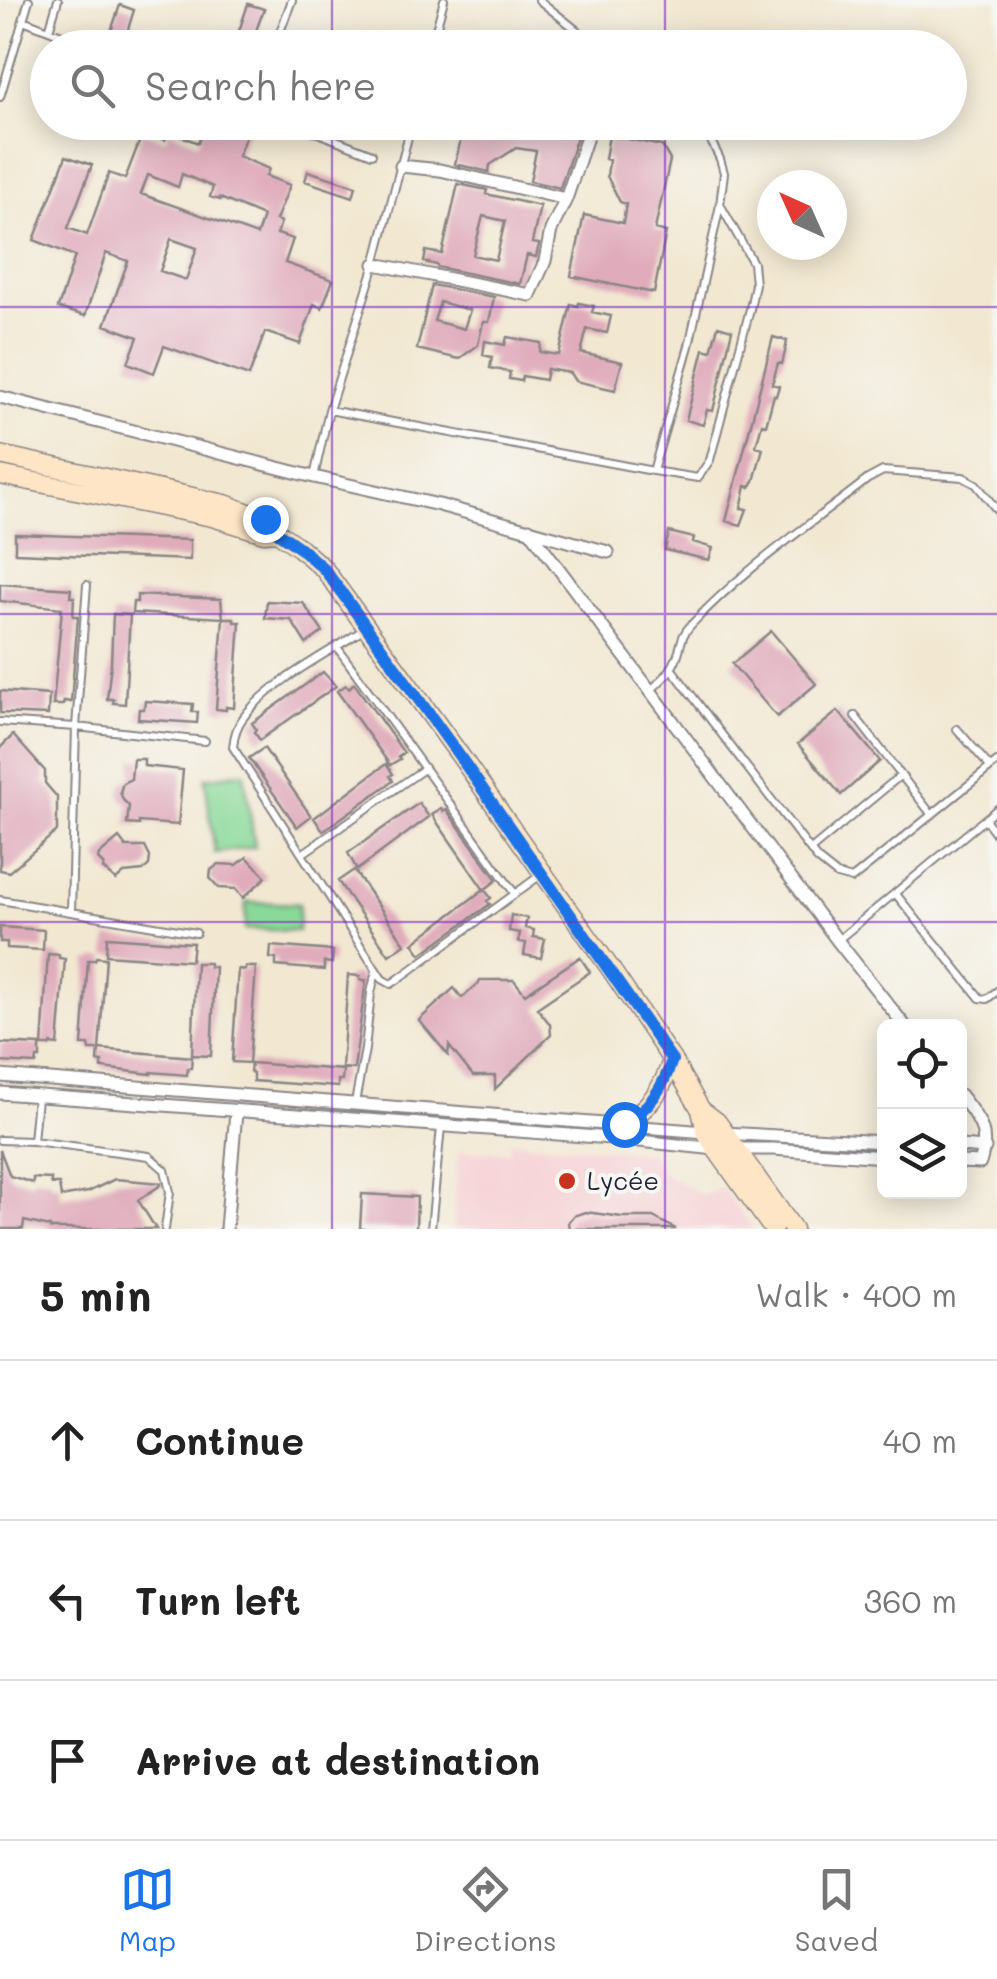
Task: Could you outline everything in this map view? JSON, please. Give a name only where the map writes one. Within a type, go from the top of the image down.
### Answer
[{"type":"main road","points":[[0,454],[225,504],[265,519],[324,569],[543,874],[672,1060],[701,1110],[716,1122],[715,1137],[773,1229]]},
{"type":"main road","points":[[0,475],[212,518],[264,533],[277,532]]},
{"type":"main road","points":[[624,1124],[650,1104],[672,1060]]},
{"type":"main road","points":[[715,1137],[737,1149],[793,1229]]},
{"type":"street","points":[[375,264],[530,295],[586,140]]},
{"type":"street","points":[[400,166],[440,170],[566,199]]},
{"type":"street","points":[[0,397],[439,505],[608,552]]},
{"type":"street","points":[[529,530],[900,1019]]},
{"type":"street","points":[[0,1076],[624,1124],[715,1137]]},
{"type":"street","points":[[0,1093],[611,1138],[877,1142]]},
{"type":"street","points":[[967,1105],[981,1125],[985,1148],[980,1164],[967,1163]]},
{"type":"street","points":[[226,1229],[236,1112]]},
{"type":"street","points":[[967,1147],[985,1148]]},
{"type":"street","points":[[737,1149],[877,1156]]},
{"type":"lane","points":[[0,98],[29,0]]},
{"type":"lane","points":[[23,20],[49,30],[58,0]]},
{"type":"lane","points":[[281,30],[292,0]]},
{"type":"lane","points":[[436,30],[444,0]]},
{"type":"lane","points":[[539,0],[576,30]]},
{"type":"lane","points":[[336,140],[372,154]]},
{"type":"lane","points":[[314,476],[329,410],[375,264],[407,140]]},
{"type":"lane","points":[[654,470],[689,346],[720,205],[724,174],[710,140]]},
{"type":"lane","points":[[329,410],[698,478],[710,460],[755,284],[753,263],[720,205]]},
{"type":"lane","points":[[650,691],[668,674],[687,629],[731,586],[882,471],[963,477],[976,484],[997,510]]},
{"type":"lane","points":[[71,912],[76,727],[87,585]]},
{"type":"lane","points":[[367,628],[266,693],[242,719],[233,748],[382,979],[391,984],[543,874]]},
{"type":"lane","points":[[337,647],[515,894]]},
{"type":"lane","points":[[671,668],[811,850],[837,874],[852,880],[994,764],[956,729]]},
{"type":"lane","points":[[855,716],[932,815]]},
{"type":"lane","points":[[0,722],[205,741]]},
{"type":"lane","points":[[302,854],[424,768]]},
{"type":"lane","points":[[811,850],[901,775]]},
{"type":"lane","points":[[837,940],[997,810]]},
{"type":"lane","points":[[985,820],[997,835]]},
{"type":"lane","points":[[895,893],[980,998],[987,999],[997,991]]},
{"type":"lane","points":[[0,900],[196,933]]},
{"type":"lane","points":[[355,1103],[376,970]]},
{"type":"lane","points":[[33,1141],[38,1096]]},
{"type":"lane","points":[[430,1229],[441,1126]]},
{"type":"lane","points":[[0,1140],[149,1156],[164,1170],[170,1192],[165,1229]]},
{"type":"shaded area","name":"Lycée","points":[[510,1141],[651,1153],[664,1173],[702,1195],[723,1189],[753,1229],[453,1229],[458,1151],[509,1152]]},
{"type":"green space","points":[[244,772],[255,847],[215,853],[205,778]]},
{"type":"green space","points":[[246,902],[299,904],[298,931],[245,929]]},
{"type":"building","points":[[248,4],[264,9],[256,30],[239,30]]},
{"type":"building","points":[[120,5],[134,10],[128,30],[111,30]]},
{"type":"building","points":[[140,140],[244,140],[238,156],[269,169],[266,176],[290,185],[276,220],[281,222],[277,234],[293,239],[285,263],[333,280],[322,308],[314,304],[300,344],[265,332],[249,376],[164,346],[154,373],[128,363],[138,337],[105,325],[128,261],[106,253],[85,316],[58,308],[75,256],[34,240],[66,156],[92,165],[68,228],[87,235],[109,173],[125,179]],"holes":[[[182,174],[213,187],[210,197],[263,216],[257,235],[141,194],[148,175],[178,187]],[[171,239],[197,248],[186,280],[160,271]]]},
{"type":"building","points":[[461,140],[576,140],[560,188],[530,181],[536,151],[516,148],[490,165],[489,172],[455,164]]},
{"type":"building","points":[[608,140],[633,140],[662,146],[670,160],[655,229],[666,232],[654,293],[571,276],[584,215],[623,223],[626,204],[620,202],[607,176],[609,160],[605,159]]},
{"type":"building","points":[[308,171],[356,186],[353,197],[305,181]]},
{"type":"building","points":[[458,184],[540,206],[532,243],[539,244],[536,257],[527,255],[520,284],[424,262],[426,251],[442,254]],"holes":[[[483,216],[505,221],[496,260],[473,255]]]},
{"type":"building","points":[[432,285],[494,297],[489,322],[483,322],[478,345],[459,359],[417,349]],"holes":[[[440,302],[470,310],[464,329],[434,321]]]},
{"type":"building","points":[[571,304],[594,306],[592,312],[611,316],[607,333],[587,329],[581,353],[622,362],[615,390],[575,381],[570,373],[547,369],[545,380],[522,376],[521,381],[509,379],[510,372],[490,368],[492,357],[483,355],[485,341],[505,345],[507,337],[541,343],[540,352],[559,355]]},
{"type":"building","points":[[718,326],[732,330],[713,411],[707,410],[703,425],[686,420],[704,349],[711,351]]},
{"type":"building","points":[[773,337],[787,341],[772,384],[779,386],[756,446],[763,448],[754,481],[746,486],[741,508],[747,509],[741,525],[726,521]]},
{"type":"building","points":[[669,532],[713,548],[709,560],[665,550]]},
{"type":"building","points":[[15,534],[190,540],[190,560],[15,553]]},
{"type":"building","points":[[0,584],[71,589],[73,616],[78,616],[71,702],[53,705],[62,608],[0,601]]},
{"type":"building","points":[[137,595],[221,599],[223,618],[132,613]]},
{"type":"building","points":[[267,601],[303,603],[323,632],[306,644],[291,620],[265,618]]},
{"type":"building","points":[[113,614],[130,615],[125,704],[107,699]]},
{"type":"building","points":[[223,618],[240,622],[234,708],[226,710],[216,709]]},
{"type":"building","points":[[771,631],[816,684],[777,717],[732,664]]},
{"type":"building","points":[[323,672],[336,686],[260,740],[252,723]]},
{"type":"building","points":[[354,683],[404,753],[390,765],[337,691]]},
{"type":"building","points":[[0,691],[49,695],[48,715],[0,713]]},
{"type":"building","points":[[145,701],[193,704],[192,712],[198,712],[197,723],[138,719]]},
{"type":"building","points":[[838,711],[880,761],[841,795],[798,744]]},
{"type":"building","points":[[13,735],[45,771],[45,783],[57,797],[57,831],[9,872],[0,870],[0,748]]},
{"type":"building","points":[[264,748],[311,816],[297,827],[249,758]]},
{"type":"building","points":[[133,759],[144,759],[144,766],[183,770],[178,825],[127,824],[129,806],[120,792],[123,783],[131,779]]},
{"type":"building","points":[[386,764],[393,781],[323,831],[314,818]]},
{"type":"building","points":[[419,803],[429,817],[357,870],[348,853]]},
{"type":"building","points":[[446,809],[497,880],[484,890],[432,815]]},
{"type":"building","points":[[119,838],[126,847],[145,847],[150,857],[143,871],[124,873],[116,880],[98,859]]},
{"type":"building","points":[[247,857],[266,877],[243,898],[236,889],[219,888],[210,878],[211,870],[219,864],[237,865]]},
{"type":"building","points":[[354,870],[405,944],[389,955],[338,881]]},
{"type":"building","points":[[484,889],[491,898],[487,901],[490,904],[421,954],[413,943]]},
{"type":"building","points":[[511,915],[527,918],[525,928],[534,930],[533,937],[545,939],[541,958],[524,955],[526,943],[518,942],[520,933],[509,931]]},
{"type":"building","points":[[0,927],[44,930],[43,950],[7,948],[7,942],[0,942]]},
{"type":"building","points":[[107,937],[193,943],[191,961],[106,955]]},
{"type":"building","points":[[271,946],[333,951],[332,963],[324,962],[324,970],[276,966],[276,959],[270,958]]},
{"type":"building","points":[[48,954],[65,959],[58,1045],[42,1046]]},
{"type":"building","points":[[580,957],[590,972],[537,1008],[550,1024],[551,1035],[495,1089],[495,1076],[473,1076],[449,1046],[448,1055],[419,1020],[454,988],[462,998],[480,980],[514,980],[525,994]]},
{"type":"building","points":[[106,958],[99,1050],[90,1050],[89,1045],[82,1045],[88,960]]},
{"type":"building","points":[[196,963],[215,967],[211,1056],[192,1055]]},
{"type":"building","points":[[256,967],[249,1063],[232,1062],[238,969]]},
{"type":"building","points":[[348,975],[366,980],[354,1069],[342,1068]]},
{"type":"building","points":[[0,1043],[40,1045],[40,1058],[36,1064],[0,1062]]},
{"type":"building","points":[[99,1049],[192,1057],[191,1068],[187,1075],[102,1068]]},
{"type":"building","points":[[251,1063],[343,1070],[342,1080],[338,1080],[338,1087],[253,1081]]},
{"type":"building","points":[[0,1150],[10,1176],[33,1183],[33,1178],[51,1179],[51,1184],[59,1184],[61,1197],[88,1192],[115,1179],[161,1183],[138,1200],[156,1229],[50,1229],[24,1221],[23,1229],[0,1229]]},
{"type":"building","points":[[362,1194],[417,1197],[416,1229],[360,1229]]},
{"type":"building","points":[[585,1212],[653,1217],[676,1229],[569,1229],[568,1222],[573,1216]]},
{"type":"place","name":"Lycée","points":[[567,1181]]},
{"type":"route","points":[[265,519],[324,569],[672,1060],[660,1091],[624,1124]]}]
